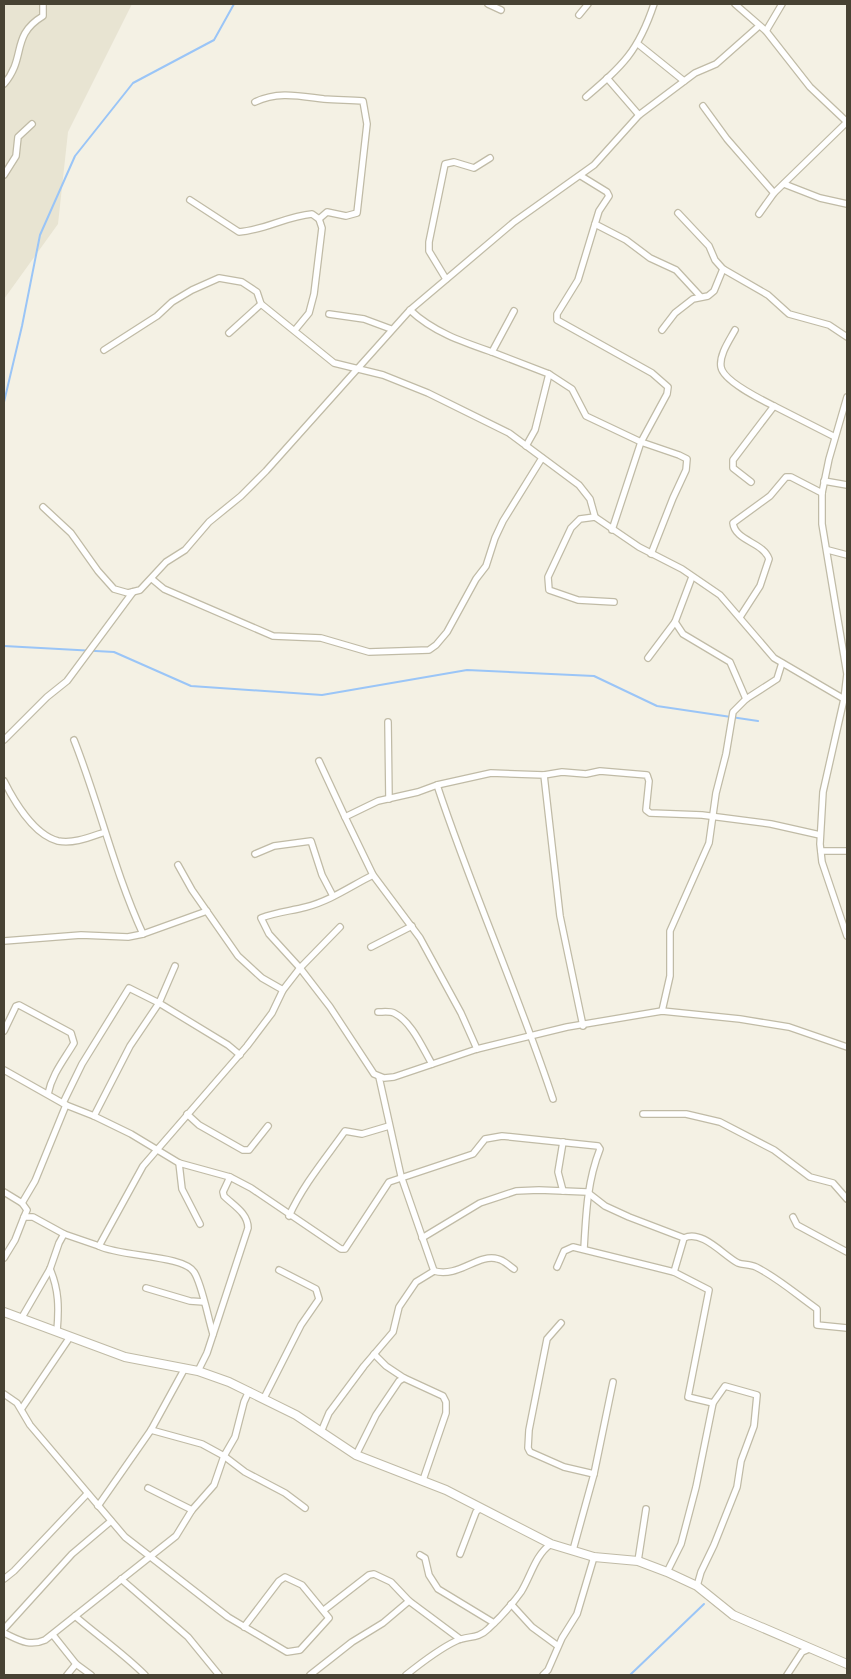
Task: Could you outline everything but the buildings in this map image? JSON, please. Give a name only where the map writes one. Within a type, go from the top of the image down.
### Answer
[{"type":"street","points":[[4,84],[14,71],[25,30],[43,16],[43,4]]},
{"type":"street","points":[[488,4],[501,10]]},
{"type":"street","points":[[579,15],[588,4]]},
{"type":"street","points":[[586,97],[607,78],[638,44],[654,4]]},
{"type":"street","points":[[735,4],[766,31],[810,87],[847,122],[774,193],[759,214]]},
{"type":"street","points":[[766,31],[782,4]]},
{"type":"street","points":[[43,507],[72,533],[98,571],[114,589],[128,593],[140,590],[166,562],[185,550],[210,522],[241,496],[266,471],[410,310],[514,222],[594,166],[639,115],[704,67],[716,64],[759,26]]},
{"type":"street","points":[[638,44],[684,81]]},
{"type":"street","points":[[607,78],[639,115]]},
{"type":"street","points":[[255,102],[268,96],[299,95],[323,99],[363,101],[367,124],[357,213],[346,216],[327,212],[319,220]]},
{"type":"street","points":[[704,106],[727,139],[774,193]]},
{"type":"street","points":[[4,175],[16,156],[18,137],[32,124]]},
{"type":"street","points":[[446,279],[429,251],[429,242],[445,164],[454,162],[474,168],[490,158]]},
{"type":"street","points":[[580,176],[607,192],[609,196],[599,211],[578,280],[557,314],[557,320],[645,369],[668,387],[667,394],[641,442],[612,530]]},
{"type":"street","points":[[784,184],[820,198],[847,204]]},
{"type":"street","points":[[190,200],[239,232],[274,225],[300,215],[312,214],[319,220],[322,228],[314,294],[309,313],[295,330]]},
{"type":"street","points":[[678,213],[709,246],[715,260],[723,270],[768,295],[790,314],[829,325],[847,337]]},
{"type":"street","points":[[595,224],[626,240],[650,258],[676,270],[700,296]]},
{"type":"street","points":[[662,330],[675,313],[700,296],[708,296],[714,291],[723,270]]},
{"type":"street","points":[[104,350],[157,316],[185,294],[219,278],[242,282],[257,292],[261,304],[334,363],[383,375],[428,393],[490,423],[526,446],[562,471],[587,495],[595,517],[612,530],[720,595],[740,617],[760,644],[782,663],[844,699]]},
{"type":"street","points":[[229,333],[261,304]]},
{"type":"street","points":[[410,310],[421,320],[452,338],[549,374],[572,389],[586,416],[641,442],[684,456],[688,464],[651,554]]},
{"type":"street","points":[[492,352],[514,311]]},
{"type":"street","points":[[329,314],[364,320],[391,329]]},
{"type":"street","points":[[735,330],[723,356],[721,367],[724,375],[753,396],[835,437]]},
{"type":"street","points":[[526,446],[536,430],[549,374]]},
{"type":"street","points":[[847,397],[835,437],[822,493],[822,524],[828,550],[835,610],[847,673],[844,699],[823,792],[820,835],[822,862],[847,936]]},
{"type":"street","points":[[751,482],[733,468],[733,460],[774,406]]},
{"type":"street","points":[[152,579],[164,588],[273,636],[322,638],[369,652],[430,650],[447,632],[467,592],[486,566],[495,538],[509,509],[542,458]]},
{"type":"street","points":[[740,617],[760,586],[769,559],[765,552],[736,532],[733,523],[770,496],[786,477],[791,477],[822,493]]},
{"type":"street","points":[[824,481],[847,485]]},
{"type":"street","points":[[595,517],[580,519],[571,528],[548,577],[549,590],[578,600],[614,602]]},
{"type":"street","points":[[828,550],[847,555]]},
{"type":"street","points":[[648,658],[675,622],[692,577]]},
{"type":"street","points":[[4,740],[47,697],[67,681],[134,590]]},
{"type":"street","points":[[675,622],[682,634],[730,662],[746,699]]},
{"type":"street","points":[[662,1011],[670,976],[670,931],[709,843],[716,793],[726,754],[733,712],[746,699],[777,679],[782,663]]},
{"type":"street","points":[[828,688],[846,689]]},
{"type":"street","points":[[840,715],[847,710]]},
{"type":"street","points":[[388,722],[389,799]]},
{"type":"street","points":[[74,740],[92,785],[104,832],[143,934]]},
{"type":"street","points":[[319,761],[373,876],[412,926],[461,1013],[477,1049]]},
{"type":"street","points":[[345,817],[378,801],[437,785],[491,774],[544,775],[562,772],[586,774],[600,771],[647,775],[649,781],[646,810],[650,813],[713,817],[772,824],[820,835]]},
{"type":"street","points":[[544,775],[560,916],[583,1026]]},
{"type":"street","points":[[4,781],[17,803],[36,826],[48,836],[63,841],[81,840],[104,832]]},
{"type":"street","points":[[437,785],[476,897],[532,1036],[553,1099]]},
{"type":"street","points":[[255,854],[274,846],[311,841],[322,875],[333,896]]},
{"type":"street","points":[[821,851],[847,851]]},
{"type":"street","points":[[178,866],[192,890],[238,956],[262,978],[283,990]]},
{"type":"street","points":[[373,876],[306,908],[280,911],[261,918],[268,934],[300,968],[330,1007],[374,1074],[379,1077],[394,1077],[477,1049],[532,1036],[662,1011],[740,1019],[789,1027],[847,1047]]},
{"type":"street","points":[[4,941],[81,936],[128,937],[143,934],[207,911]]},
{"type":"street","points":[[371,947],[412,926]]},
{"type":"street","points":[[99,1246],[134,1179],[156,1149],[206,1096],[240,1055],[272,1012],[283,990],[300,968],[340,927]]},
{"type":"street","points":[[94,1116],[130,1046],[159,1003],[175,966]]},
{"type":"street","points":[[22,1203],[36,1181],[64,1104],[82,1064],[129,988],[159,1003],[228,1045],[240,1055]]},
{"type":"street","points":[[4,1031],[16,1006],[19,1005],[71,1032],[74,1043],[58,1067],[50,1083],[48,1094]]},
{"type":"street","points":[[378,1012],[392,1012],[400,1018],[417,1037],[432,1064]]},
{"type":"street","points":[[4,1070],[64,1104],[94,1116],[179,1162],[230,1177],[263,1196],[289,1216],[341,1249],[345,1249],[389,1182],[400,1176],[428,1170],[473,1154],[485,1139],[502,1136],[598,1146],[600,1149],[587,1192],[589,1203],[584,1249]]},
{"type":"street","points":[[379,1077],[400,1176],[434,1271]]},
{"type":"street","points":[[187,1114],[199,1125],[243,1150],[249,1150],[268,1126]]},
{"type":"street","points":[[643,1114],[686,1114],[720,1122],[774,1150],[810,1178],[833,1183],[847,1199]]},
{"type":"street","points":[[289,1216],[304,1186],[328,1157],[345,1130],[362,1134],[389,1126]]},
{"type":"street","points":[[563,1191],[558,1181],[558,1172],[564,1142]]},
{"type":"street","points":[[179,1162],[182,1189],[200,1224]]},
{"type":"street","points":[[198,1371],[213,1334],[248,1228],[248,1222],[244,1213],[224,1196],[223,1192],[230,1177]]},
{"type":"street","points":[[422,1238],[480,1203],[516,1191],[587,1192],[605,1206],[629,1217],[684,1238],[689,1236],[711,1242],[736,1262],[754,1266],[817,1309],[817,1325],[847,1328]]},
{"type":"street","points":[[4,1192],[22,1203],[27,1210],[15,1240],[4,1258]]},
{"type":"street","points":[[24,1217],[33,1217],[64,1234],[111,1252],[172,1260],[190,1267],[195,1273],[213,1334]]},
{"type":"street","points":[[792,1217],[797,1225],[847,1252]]},
{"type":"street","points":[[21,1319],[50,1269],[64,1234]]},
{"type":"street","points":[[674,1272],[684,1238]]},
{"type":"street","points":[[557,1267],[564,1251],[573,1247],[674,1272],[709,1290],[688,1397],[713,1404]]},
{"type":"street","points":[[321,1432],[329,1413],[393,1332],[399,1307],[416,1282],[434,1271],[449,1274],[489,1258],[501,1260],[514,1269]]},
{"type":"street","points":[[50,1269],[58,1295],[57,1331]]},
{"type":"street","points":[[264,1398],[301,1325],[319,1299],[316,1289],[279,1270]]},
{"type":"street","points":[[146,1288],[190,1301],[204,1302]]},
{"type":"street","points":[[4,1312],[125,1357],[198,1371],[249,1391],[321,1432],[356,1455],[423,1480],[551,1544],[594,1557],[638,1561],[667,1572],[697,1586],[733,1616],[847,1664]]},
{"type":"street","points":[[561,1324],[547,1339],[529,1430],[528,1448],[530,1452],[564,1466],[594,1474]]},
{"type":"street","points":[[22,1408],[70,1337]]},
{"type":"street","points":[[374,1354],[386,1366],[404,1378],[443,1396],[446,1402],[446,1413],[423,1480]]},
{"type":"street","points":[[98,1506],[151,1430],[185,1368]]},
{"type":"street","points":[[356,1455],[376,1415],[399,1381],[404,1378]]},
{"type":"street","points":[[573,1550],[594,1474],[614,1382]]},
{"type":"street","points":[[667,1572],[682,1544],[713,1404],[725,1386],[757,1395],[754,1426],[740,1461],[738,1487],[714,1546],[701,1572],[697,1586]]},
{"type":"street","points":[[111,1521],[72,1554],[4,1631],[26,1644],[33,1644],[53,1635],[176,1536],[192,1510],[214,1485],[224,1456],[235,1437],[244,1402],[249,1391]]},
{"type":"street","points":[[5,1396],[22,1408],[30,1425],[125,1538],[148,1557],[244,1626],[282,1649],[293,1652],[300,1650],[329,1618],[302,1585],[285,1577],[279,1581],[244,1626]]},
{"type":"street","points":[[151,1430],[202,1444],[224,1456],[245,1472],[285,1492],[305,1508]]},
{"type":"street","points":[[148,1488],[192,1510]]},
{"type":"street","points":[[4,1579],[14,1571],[87,1494]]},
{"type":"street","points":[[460,1554],[476,1512],[480,1508]]},
{"type":"street","points":[[638,1561],[646,1509]]},
{"type":"street","points":[[406,1675],[460,1639],[480,1636],[512,1604],[529,1579],[543,1549],[551,1544]]},
{"type":"street","points":[[420,1555],[425,1558],[429,1575],[438,1589],[494,1623]]},
{"type":"street","points":[[542,1675],[548,1670],[558,1646],[577,1614],[594,1557]]},
{"type":"street","points":[[324,1610],[369,1575],[374,1574],[391,1582],[409,1601],[460,1639]]},
{"type":"street","points":[[121,1579],[188,1637],[218,1675]]},
{"type":"street","points":[[310,1675],[352,1642],[383,1623],[409,1601]]},
{"type":"street","points":[[512,1604],[532,1627],[558,1646]]},
{"type":"street","points":[[75,1616],[106,1643],[127,1656],[145,1675]]},
{"type":"street","points":[[53,1635],[76,1664],[91,1675]]},
{"type":"street","points":[[787,1675],[802,1652],[809,1649]]},
{"type":"street","points":[[67,1675],[76,1664]]},
{"type":"shaded area","points":[[4,4],[132,4],[68,132],[58,224],[4,299]]},
{"type":"waterway","points":[[4,402],[22,326],[40,235],[75,156],[133,83],[214,40],[234,4]]},
{"type":"waterway","points":[[4,646],[114,652],[191,686],[322,695],[467,670],[594,676],[657,706],[758,721]]},
{"type":"waterway","points":[[630,1675],[704,1604]]}]
